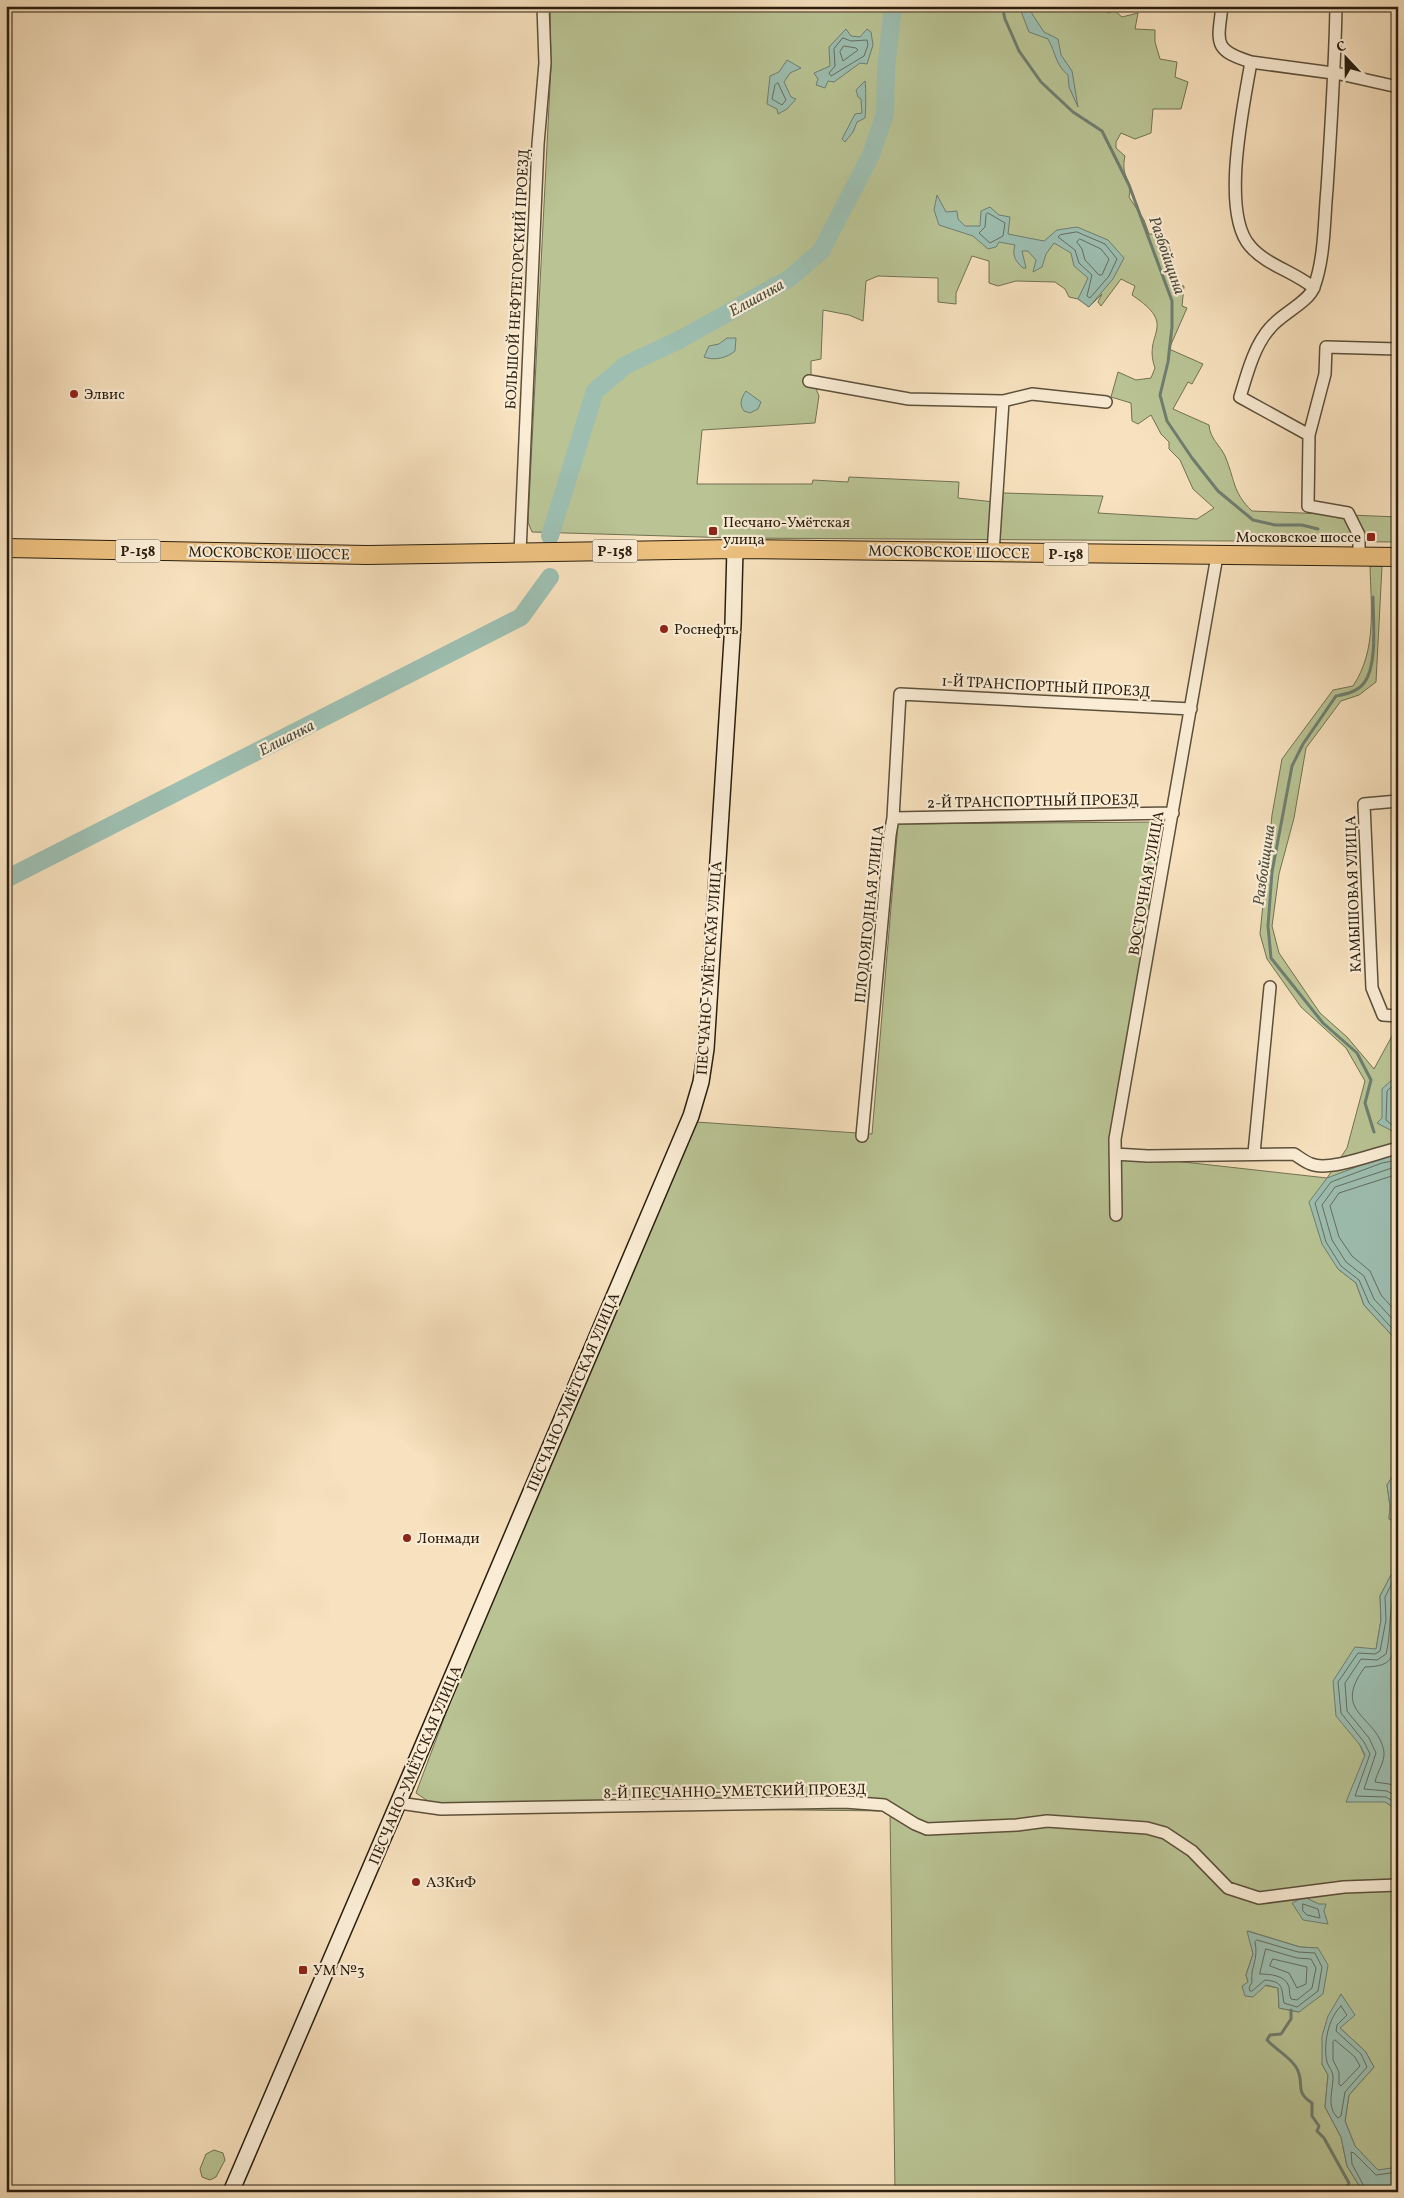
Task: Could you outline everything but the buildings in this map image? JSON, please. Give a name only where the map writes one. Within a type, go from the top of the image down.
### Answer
[{"type":"main road","name":"МОСКОВСКОЕ ШОССЕ","points":[[6,548],[291,554],[526,553],[735,549],[1398,557]]},
{"type":"main road","name":"ПЕСЧАНО-УМЁТСКАЯ УЛИЦА","points":[[231,2192],[321,1979],[399,1803],[689,1120],[701,1082],[706,1049],[733,632],[735,549]]},
{"type":"street","name":"БОЛЬШОЙ НЕФТЕГОРСКИЙ ПРОЕЗД","points":[[526,553],[538,153],[545,63],[543,6]]},
{"type":"street","points":[[1222,6],[1218,39],[1223,50],[1232,56],[1251,62],[1334,73],[1398,87]]},
{"type":"street","points":[[1309,435],[1240,397],[1257,348],[1270,328],[1289,310],[1308,297],[1314,288],[1323,245],[1334,73],[1336,6]]},
{"type":"street","points":[[1251,62],[1240,125],[1235,172],[1238,218],[1242,234],[1250,247],[1266,260],[1303,279],[1314,288]]},
{"type":"street","points":[[1359,557],[1359,535],[1348,513],[1308,506],[1309,435],[1325,374],[1326,347],[1398,349]]},
{"type":"street","points":[[809,381],[909,399],[1003,401],[1032,394],[1106,402]]},
{"type":"street","points":[[993,553],[1003,401]]},
{"type":"street","name":"ВОСТОЧНАЯ УЛИЦА","points":[[1116,1216],[1114,1139],[1174,814],[1217,556]]},
{"type":"street","name":"1-Й ТРАНСПОРТНЫЙ ПРОЕЗД","points":[[900,694],[1191,709]]},
{"type":"street","name":"ПЛОДОЯГОДНАЯ УЛИЦА","points":[[862,1136],[893,818],[900,694]]},
{"type":"street","name":"КАМЫШОВАЯ УЛИЦА","points":[[1398,801],[1364,804],[1372,988],[1383,1016],[1398,1016]]},
{"type":"street","name":"2-Й ТРАНСПОРТНЫЙ ПРОЕЗД","points":[[893,818],[1174,814]]},
{"type":"street","points":[[1254,1153],[1270,987]]},
{"type":"street","points":[[1115,1154],[1148,1156],[1254,1153],[1294,1154],[1312,1165],[1332,1167],[1398,1148]]},
{"type":"street","name":"8-Й ПЕСЧАННО-УМЕТСКИЙ ПРОЕЗД","points":[[399,1803],[441,1809],[845,1802],[884,1804],[915,1824],[927,1829],[1017,1825],[1047,1821],[1098,1822],[1147,1828],[1165,1833],[1180,1842],[1192,1851],[1228,1888],[1259,1898],[1344,1887],[1398,1885]]},
{"type":"green space","points":[[550,6],[1100,6],[1108,13],[1115,11],[1122,17],[1138,13],[1135,29],[1155,30],[1155,42],[1160,59],[1177,62],[1175,77],[1188,82],[1181,109],[1153,109],[1151,133],[1135,139],[1121,133],[1116,142],[1116,148],[1125,156],[1124,169],[1130,191],[1129,197],[1144,220],[1149,234],[1160,234],[1161,246],[1169,246],[1178,285],[1184,286],[1182,306],[1187,308],[1169,349],[1203,364],[1192,384],[1188,382],[1173,409],[1209,425],[1213,438],[1225,456],[1237,491],[1252,511],[1398,517],[1398,542],[735,538],[532,532],[528,522],[551,66]],"holes":[[[972,256],[989,261],[989,283],[998,286],[1016,281],[1055,282],[1065,289],[1069,297],[1078,299],[1089,307],[1102,294],[1098,302],[1101,306],[1121,279],[1135,286],[1132,295],[1146,306],[1154,315],[1157,323],[1152,356],[1155,368],[1151,378],[1136,380],[1118,372],[1111,397],[1131,403],[1132,421],[1138,424],[1151,415],[1161,434],[1169,442],[1169,449],[1180,460],[1193,489],[1214,508],[1197,519],[1098,513],[1103,496],[1004,493],[995,487],[994,502],[958,498],[959,482],[849,477],[848,482],[813,480],[812,484],[697,484],[702,430],[815,423],[819,396],[811,376],[811,361],[821,359],[823,310],[849,315],[863,321],[866,281],[878,276],[938,278],[938,302],[956,304],[956,293]]]},
{"type":"green space","points":[[1370,566],[1382,566],[1376,682],[1359,695],[1341,701],[1306,748],[1294,818],[1279,874],[1272,926],[1279,953],[1320,1013],[1347,1037],[1374,1069],[1398,1025],[1398,1155],[1380,1158],[1338,1269],[1356,1283],[1364,1305],[1398,1342],[1398,1468],[1387,1485],[1390,1506],[1389,1519],[1398,1521],[1398,1576],[1391,1575],[1380,1596],[1381,1620],[1360,1745],[1385,1802],[1398,1810],[1398,2167],[1378,2171],[1355,2146],[1345,2121],[1349,2095],[1374,2067],[1365,2051],[1340,2028],[1341,1994],[1322,2064],[1328,2075],[1325,2107],[1341,2137],[1347,2166],[1363,2192],[895,2192],[890,1811],[702,1809],[444,1812],[416,1793],[470,1649],[696,1122],[872,1134],[898,824],[1164,822],[1112,1154],[1327,1178],[1347,1148],[1365,1081],[1346,1048],[1301,1007],[1267,959],[1260,934],[1272,815],[1282,759],[1333,690],[1353,686],[1361,672],[1366,658],[1371,628]],"holes":[[[1248,1931],[1300,1947],[1317,1948],[1299,2012],[1279,2008],[1278,1988],[1248,1982],[1246,1975],[1253,1954]]]},
{"type":"green space","points":[[214,2150],[223,2153],[225,2160],[216,2177],[210,2180],[202,2177],[200,2169],[206,2154]]},
{"type":"water","points":[[1019,6],[1027,6],[1044,32],[1058,39],[1061,55],[1072,71],[1078,107],[1069,87],[1068,75],[1058,63],[1048,39],[1029,32]]},
{"type":"water","points":[[846,29],[851,36],[860,37],[867,29],[871,32],[873,45],[867,64],[860,63],[834,82],[828,81],[825,88],[816,85],[818,79],[814,73],[830,66],[829,47]]},
{"type":"water","points":[[787,60],[801,68],[790,73],[784,82],[791,97],[796,99],[787,109],[778,114],[777,109],[767,104],[770,76],[779,72]]},
{"type":"water","points":[[865,81],[865,118],[857,122],[853,132],[845,142],[842,139],[855,114],[862,113],[861,99],[858,97],[856,90]]},
{"type":"water","points":[[937,195],[946,212],[957,211],[958,219],[965,226],[980,226],[981,211],[990,207],[999,215],[1010,217],[1008,234],[1044,241],[1057,230],[1077,227],[1108,240],[1124,258],[1113,279],[1089,307],[1078,299],[1088,278],[1074,266],[1071,253],[1054,243],[1046,254],[1042,267],[1033,272],[1036,260],[1028,251],[1022,251],[1026,268],[1023,268],[1015,258],[1015,245],[999,242],[996,247],[988,249],[973,236],[939,225],[934,210]]},
{"type":"water","points":[[727,338],[736,338],[735,351],[720,358],[704,357],[709,346],[719,344]]},
{"type":"water","points":[[746,391],[761,402],[758,409],[750,413],[744,411],[741,403]]},
{"type":"water","points":[[1398,1067],[1398,1127],[1394,1132],[1377,1123],[1382,1118],[1382,1089],[1395,1077]]},
{"type":"water","points":[[1398,1155],[1398,1342],[1364,1305],[1356,1283],[1338,1269],[1322,1244],[1309,1202],[1327,1178],[1380,1158]]},
{"type":"water","points":[[1398,1468],[1398,1521],[1396,1522],[1389,1519],[1390,1506],[1387,1485]]},
{"type":"water","points":[[1391,1575],[1398,1576],[1398,1810],[1385,1802],[1346,1802],[1365,1755],[1360,1745],[1336,1716],[1333,1681],[1355,1647],[1376,1649],[1381,1620],[1380,1596]]},
{"type":"water","points":[[1304,1897],[1319,1904],[1326,1904],[1324,1911],[1328,1924],[1303,1920],[1292,1903]]},
{"type":"water","points":[[1247,1931],[1300,1947],[1318,1948],[1328,1965],[1323,1994],[1299,2012],[1279,2008],[1278,1988],[1266,1985],[1253,1997],[1245,1996],[1242,1986],[1248,1982],[1246,1975],[1253,1954]]},
{"type":"water","points":[[1341,1994],[1355,2015],[1340,2028],[1365,2051],[1374,2067],[1349,2095],[1345,2121],[1355,2146],[1378,2170],[1398,2167],[1397,2192],[1363,2192],[1347,2166],[1341,2137],[1325,2107],[1328,2075],[1322,2064],[1322,2036],[1328,2016]]},
{"type":"waterway","name":"Елшанка","points":[[550,536],[595,391],[626,365],[681,339],[790,278],[821,251],[871,155],[885,114],[886,69],[893,6]]},
{"type":"waterway","name":"Разбойщина","points":[[1002,6],[1005,19],[1019,51],[1041,82],[1073,112],[1102,131],[1129,185],[1172,301],[1172,327],[1168,362],[1160,395],[1167,421],[1192,458],[1218,491],[1253,520],[1275,525],[1302,525],[1318,529]]},
{"type":"waterway","name":"Елшанка","points":[[6,879],[521,617],[550,577]]},
{"type":"waterway","name":"Разбойщина","points":[[1373,597],[1374,641],[1368,675],[1364,683],[1355,691],[1336,696],[1303,744],[1292,766],[1272,872],[1268,926],[1271,958],[1323,1023],[1357,1053],[1371,1080],[1365,1103],[1374,1132]]},
{"type":"waterway","name":"Разбойщина","points":[[1291,2010],[1291,2019],[1281,2034],[1270,2035],[1267,2040],[1290,2059],[1296,2067],[1299,2073],[1301,2091],[1306,2099],[1312,2103],[1312,2116],[1319,2126],[1317,2131],[1324,2138],[1349,2183],[1345,2192]]},
{"type":"place","name":"Элвис","points":[[74,394]]},
{"type":"place","name":"Песчано-Умётская улица","points":[[713,531]]},
{"type":"place","name":"Московское шоссе","points":[[1371,537]]},
{"type":"place","name":"Роснефть","points":[[664,629]]},
{"type":"place","name":"Лонмади","points":[[407,1538]]},
{"type":"place","name":"АЗКиФ","points":[[416,1882]]},
{"type":"place","name":"УМ №3","points":[[303,1970]]}]
